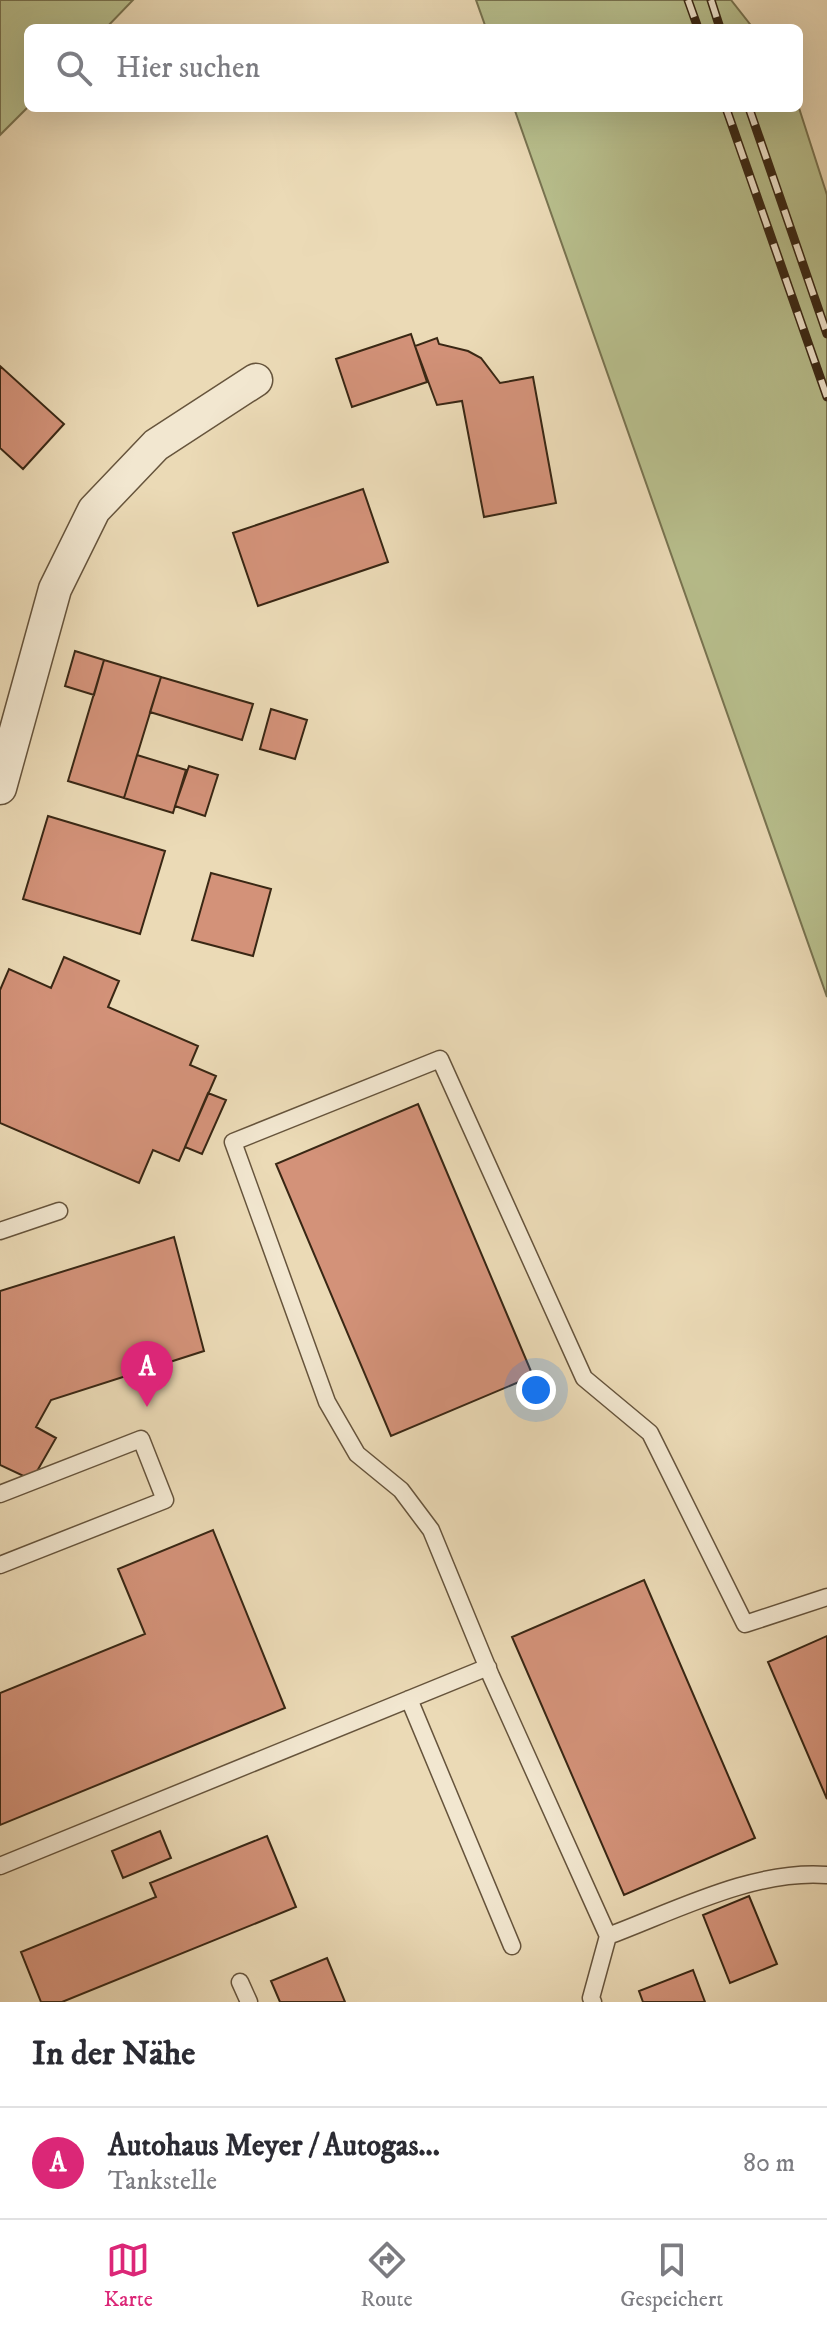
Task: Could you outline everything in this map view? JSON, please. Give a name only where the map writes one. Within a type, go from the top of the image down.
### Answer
[{"type":"street","points":[[0,788],[55,589],[94,510],[156,445],[256,380]]},
{"type":"lane","points":[[593,2002],[591,1998],[608,1936],[488,1667],[431,1530],[401,1490],[357,1454],[327,1402],[233,1142],[440,1059],[584,1378],[650,1433],[745,1624],[827,1597]]},
{"type":"lane","points":[[0,1231],[59,1211]]},
{"type":"lane","points":[[0,1494],[141,1439],[165,1500],[0,1565]]},
{"type":"lane","points":[[0,1866],[488,1667]]},
{"type":"lane","points":[[409,1699],[512,1946]]},
{"type":"lane","points":[[608,1936],[757,1880],[827,1875]]},
{"type":"lane","points":[[240,1982],[249,2002]]},
{"type":"green space","points":[[0,0],[133,0],[110,24],[24,24],[24,111],[0,135]]},
{"type":"green space","points":[[476,0],[731,0],[750,24],[485,24]]},
{"type":"green space","points":[[515,112],[800,112],[827,195],[827,997]]},
{"type":"building","points":[[411,334],[427,382],[352,407],[336,359]]},
{"type":"building","points":[[437,338],[439,344],[468,351],[481,358],[500,383],[533,377],[556,503],[484,517],[462,401],[437,405],[415,346]]},
{"type":"building","points":[[0,366],[64,424],[23,469],[0,448]]},
{"type":"building","points":[[363,489],[388,562],[258,606],[233,533]]},
{"type":"building","points":[[75,651],[104,660],[94,695],[65,686]]},
{"type":"building","points":[[104,660],[161,677],[124,798],[68,781]]},
{"type":"building","points":[[161,677],[253,704],[242,740],[150,712]]},
{"type":"building","points":[[271,709],[307,720],[295,759],[260,749]]},
{"type":"building","points":[[137,755],[186,770],[173,813],[124,798]]},
{"type":"building","points":[[189,766],[218,775],[205,816],[175,806]]},
{"type":"building","points":[[48,816],[165,851],[140,934],[23,899]]},
{"type":"building","points":[[211,873],[271,889],[253,956],[192,940]]},
{"type":"building","points":[[64,957],[119,981],[108,1007],[198,1046],[190,1065],[216,1076],[179,1161],[153,1150],[139,1183],[0,1123],[0,990],[9,969],[51,988]]},
{"type":"building","points":[[208,1093],[226,1100],[202,1154],[185,1147]]},
{"type":"building","points":[[418,1104],[533,1376],[391,1436],[276,1164]]},
{"type":"building","points":[[174,1237],[204,1351],[51,1400],[36,1427],[56,1438],[32,1480],[0,1465],[0,1291]]},
{"type":"building","points":[[213,1530],[285,1708],[0,1825],[0,1693],[145,1634],[118,1569]]},
{"type":"building","points":[[644,1580],[755,1838],[624,1895],[512,1637]]},
{"type":"building","points":[[827,1636],[827,1799],[768,1662]]},
{"type":"building","points":[[160,1831],[171,1858],[123,1878],[112,1851]]},
{"type":"building","points":[[267,1836],[296,1907],[62,2002],[41,2002],[21,1952],[156,1897],[150,1883]]},
{"type":"building","points":[[749,1896],[777,1964],[730,1983],[703,1915]]},
{"type":"building","points":[[327,1958],[345,2002],[280,2002],[271,1981]]},
{"type":"building","points":[[693,1970],[705,2002],[643,2002],[639,1991]]},
{"type":"railway","points":[[688,0],[697,24]]},
{"type":"railway","points":[[711,0],[719,24]]},
{"type":"railway","points":[[727,112],[827,397]]},
{"type":"railway","points":[[750,112],[827,334]]},
{"type":"place","name":"Autohaus Meyer / Autogas...","points":[[147,1407]]}]
